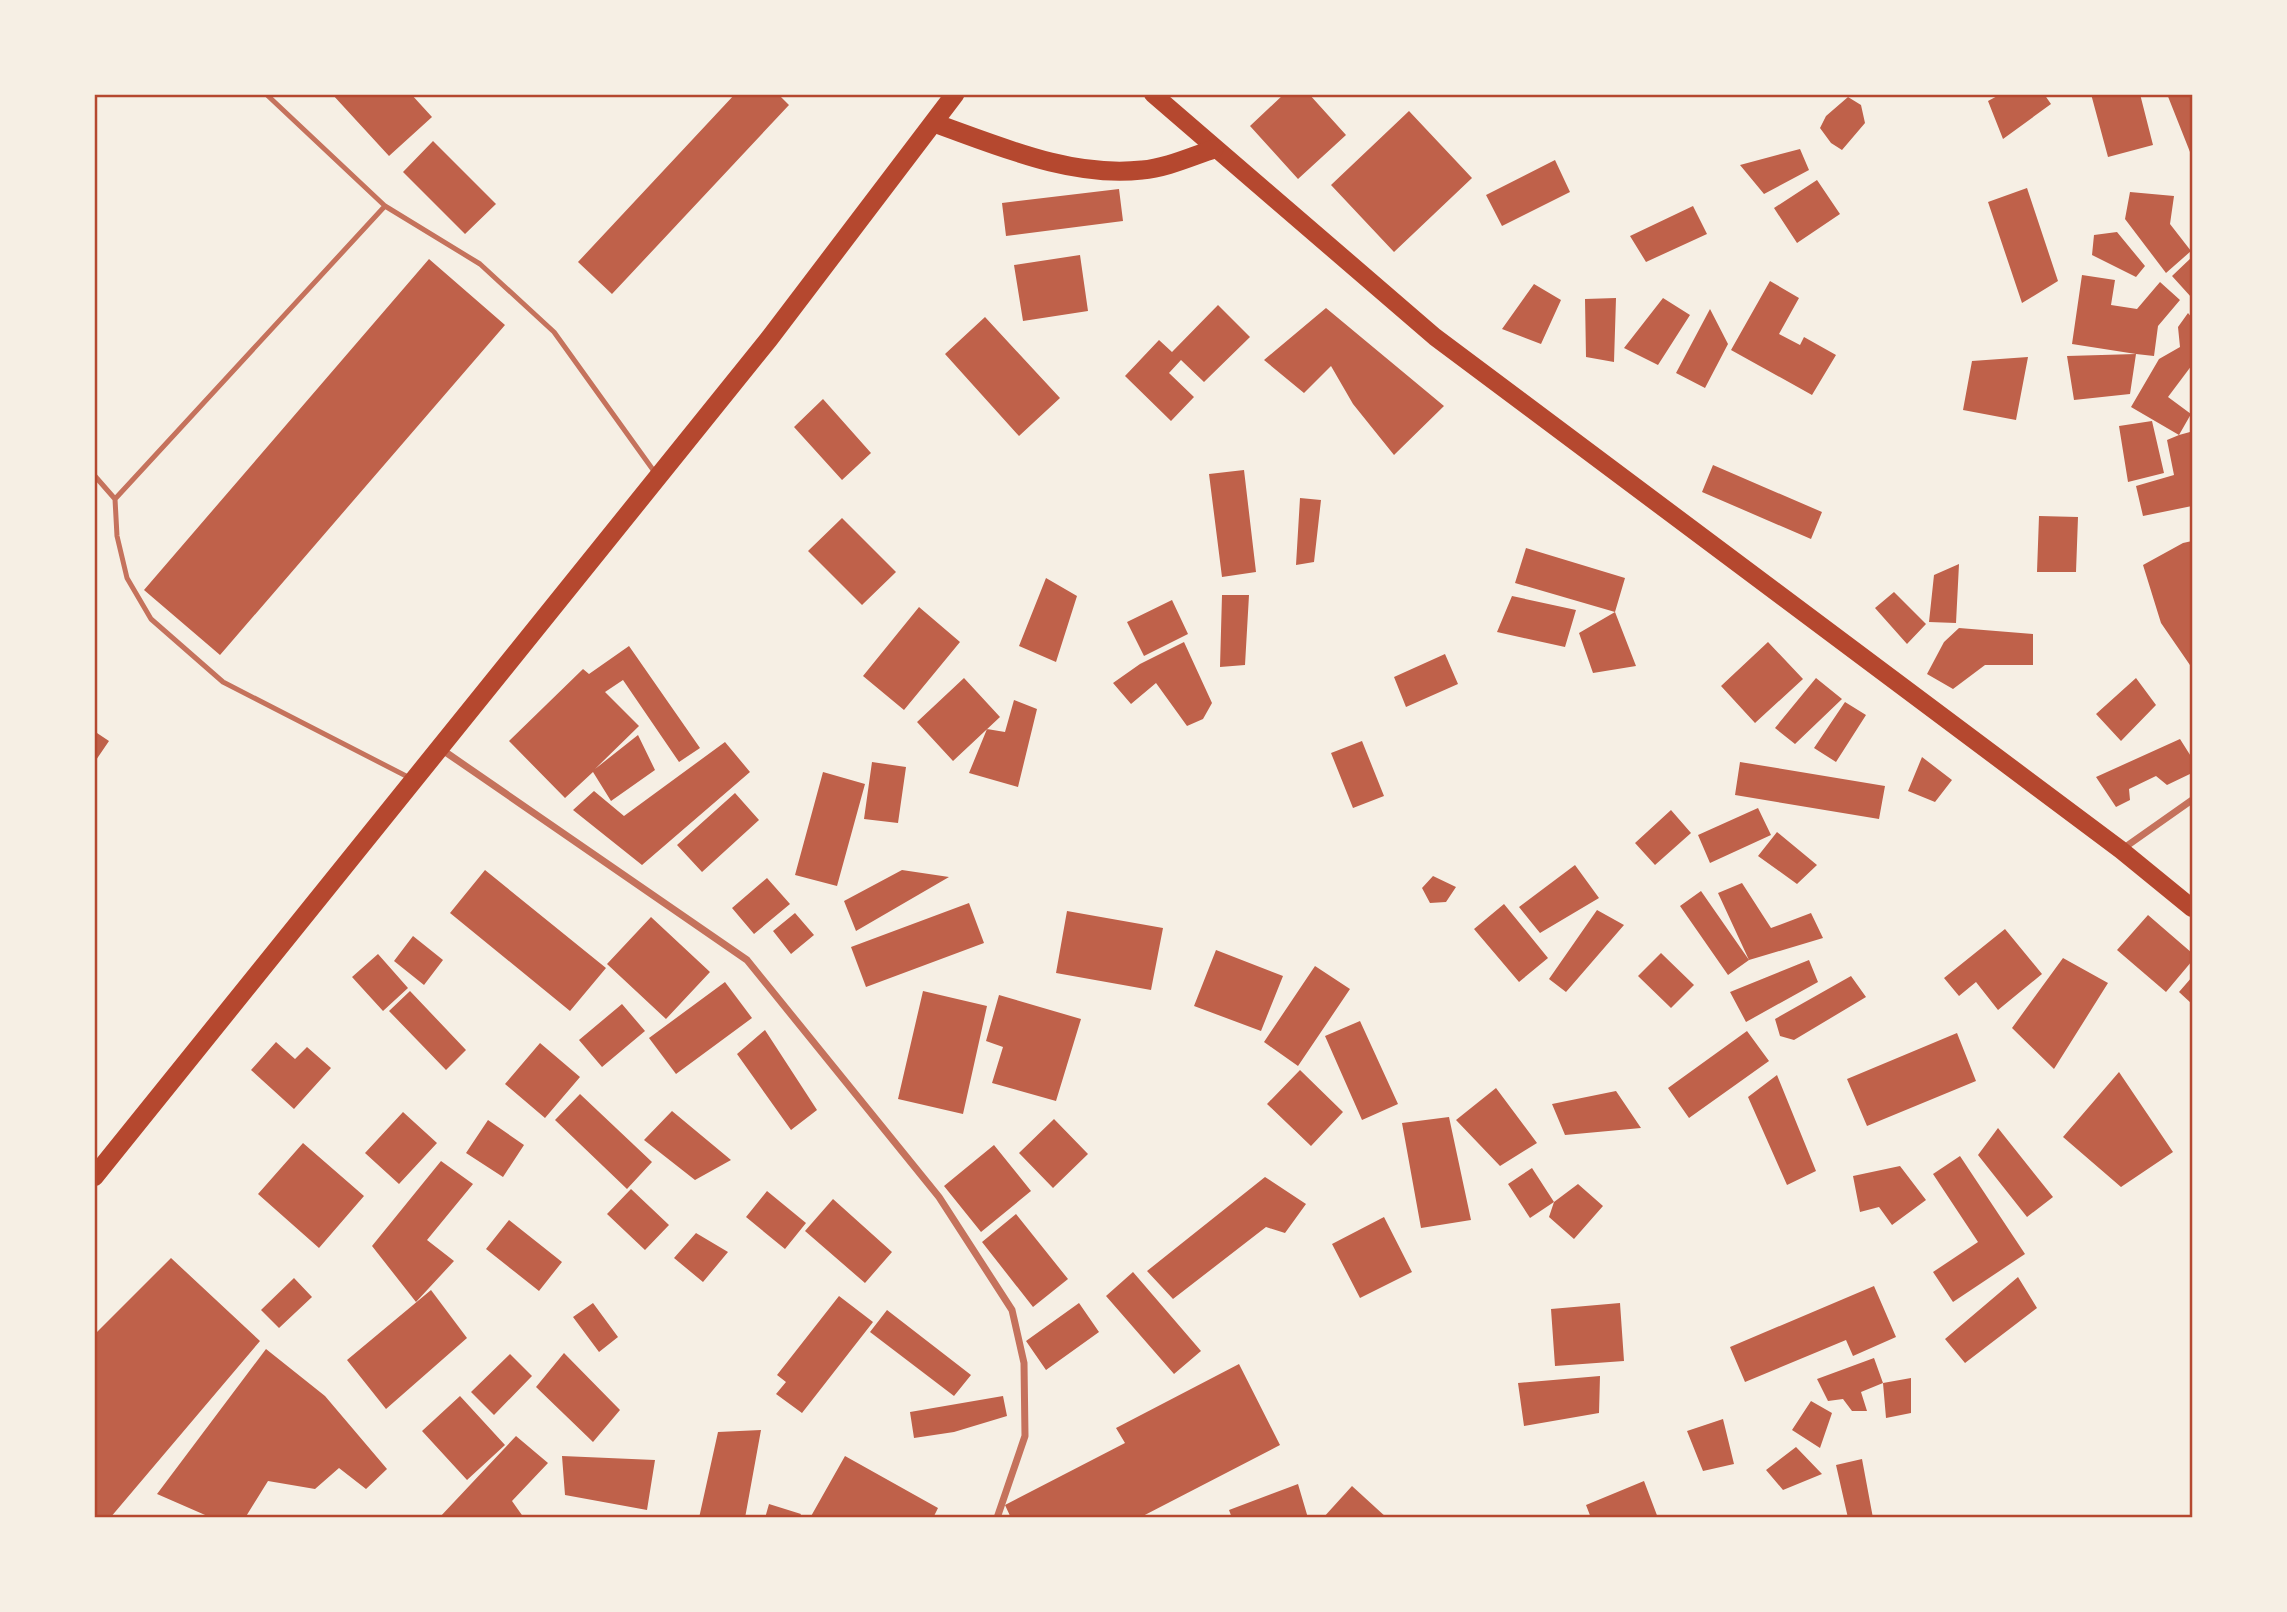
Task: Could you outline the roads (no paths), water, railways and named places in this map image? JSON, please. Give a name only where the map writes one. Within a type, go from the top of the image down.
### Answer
[{"type":"highway","points":[[94,1177],[416,781],[769,339],[956,94]]},
{"type":"highway","points":[[933,123],[1029,156],[1098,170],[1141,170],[1214,149]]},
{"type":"main road","points":[[1153,94],[1435,337],[2121,850],[2193,908]]},
{"type":"street","points":[[440,748],[747,960],[939,1197],[1012,1310],[1024,1363],[1025,1436],[997,1517]]},
{"type":"street","points":[[2121,850],[2193,800]]},
{"type":"lane","points":[[266,94],[385,206],[480,264],[554,332],[659,477]]},
{"type":"lane","points":[[116,499],[385,206]]},
{"type":"lane","points":[[94,475],[116,499],[117,536],[127,578],[151,619],[223,682],[416,781]]}]
